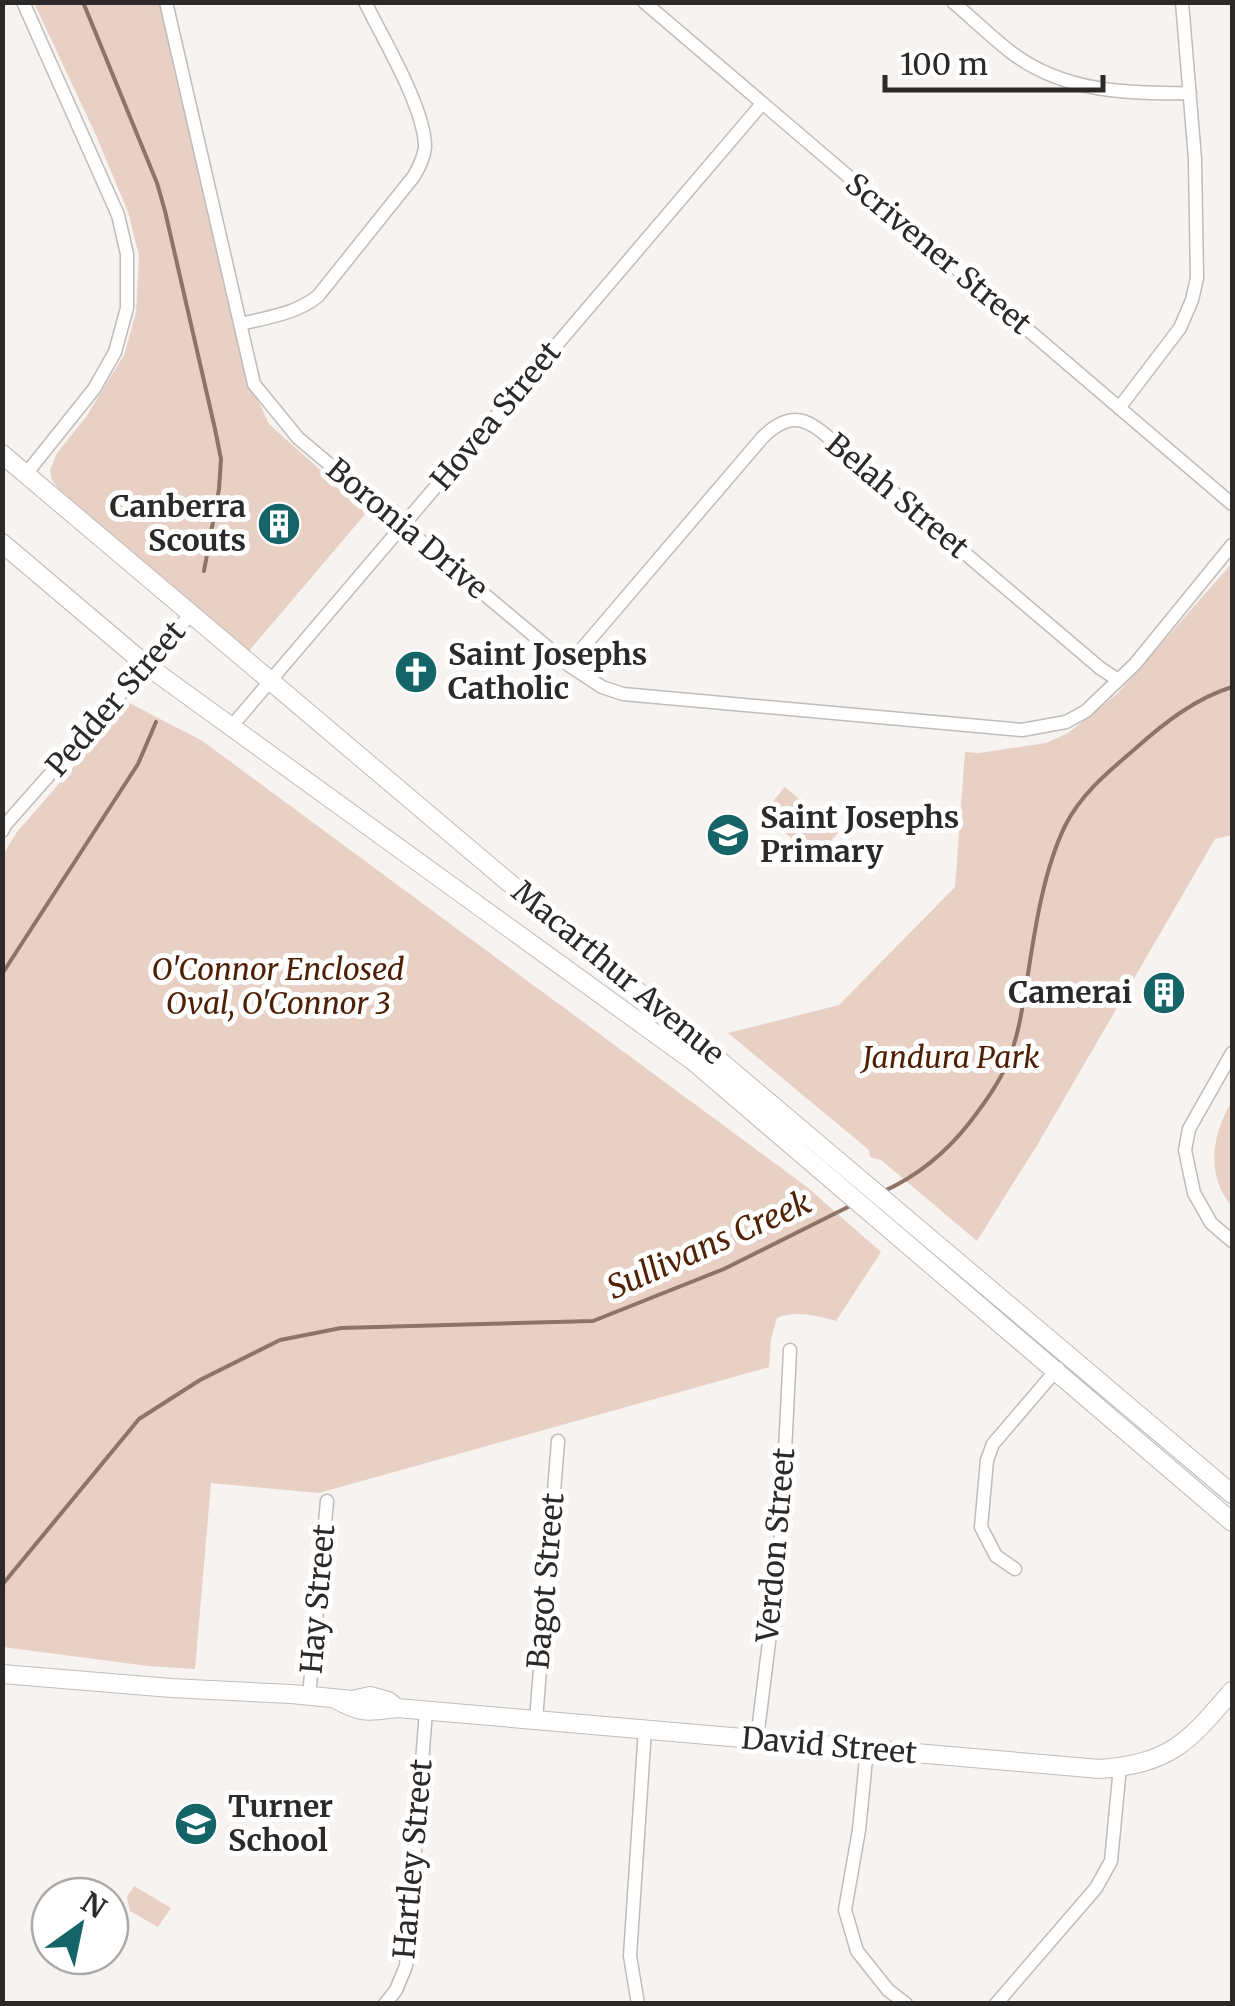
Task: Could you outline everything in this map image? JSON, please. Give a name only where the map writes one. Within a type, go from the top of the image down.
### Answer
[{"type":"main road","name":"Macarthur Avenue","points":[[2,454],[704,1045],[846,1178],[871,1212],[1232,1494]]},
{"type":"main road","name":"Macarthur Avenue","points":[[2,543],[146,665],[693,1061],[846,1178],[892,1204],[1232,1522]]},
{"type":"main road","points":[[693,1061],[704,1045]]},
{"type":"main road","name":"David Street","points":[[2,1674],[335,1699],[370,1696],[397,1708],[1100,1769],[1152,1760],[1178,1747],[1232,1691]]},
{"type":"street","points":[[23,2],[118,215],[128,254],[128,308],[116,352],[94,389],[26,474]]},
{"type":"street","name":"Boronia Drive","points":[[166,2],[254,384],[298,438],[570,666],[602,687],[623,694],[1022,730],[1076,718],[1135,664],[1232,545]]},
{"type":"street","points":[[242,324],[292,312],[318,296],[421,164],[425,151],[420,118],[365,2]]},
{"type":"street","name":"Scrivener Street","points":[[644,2],[1232,504]]},
{"type":"street","points":[[953,2],[1014,55],[1051,75],[1086,87],[1131,94],[1190,93]]},
{"type":"street","points":[[1119,408],[1180,328],[1197,278],[1190,93],[1182,2]]},
{"type":"street","name":"Hovea Street","points":[[231,727],[761,104]]},
{"type":"street","name":"Belah Street","points":[[570,666],[762,438],[780,422],[792,419],[815,427],[1118,680]]},
{"type":"street","name":"Pedder Street","points":[[4,825],[191,614]]},
{"type":"street","points":[[1232,1052],[1189,1128],[1185,1150],[1194,1193],[1211,1223],[1232,1241]]},
{"type":"street","name":"Verdon Street","points":[[756,1739],[780,1553],[790,1350]]},
{"type":"street","points":[[1016,1569],[996,1556],[980,1527],[987,1460],[994,1444],[1063,1362]]},
{"type":"street","name":"Bagot Street","points":[[536,1720],[558,1442]]},
{"type":"street","name":"Hay Street","points":[[309,1696],[327,1502]]},
{"type":"street","name":"Hartley Street","points":[[386,2004],[406,1966],[426,1710]]},
{"type":"street","points":[[638,2004],[630,1956],[645,1730]]},
{"type":"street","points":[[867,1749],[859,1830],[845,1910],[857,1951],[888,1990],[906,2004]]},
{"type":"street","points":[[996,2004],[1096,1888],[1111,1860],[1120,1768]]},
{"type":"green space","points":[[34,3],[163,3],[251,385],[269,424],[367,512],[249,651],[52,480],[50,470],[57,453],[86,417],[124,355],[136,313],[139,256],[128,212]]},
{"type":"green space","name":"Jandura Park","points":[[1232,563],[1232,835],[1215,839],[977,1241],[881,1160],[870,1157],[869,1150],[728,1033],[839,1005],[955,887],[965,752],[1046,743],[1068,733],[1117,694]]},
{"type":"green space","name":"O'Connor Enclosed Oval, O'Connor 3","points":[[129,703],[201,740],[807,1187],[881,1252],[836,1321],[799,1314],[777,1318],[769,1367],[319,1493],[211,1483],[195,1669],[3,1647],[3,855],[17,832]]},
{"type":"green space","points":[[785,787],[838,833],[815,859],[763,813]]},
{"type":"green space","points":[[1232,1101],[1232,1207],[1218,1181],[1214,1154],[1220,1127]]},
{"type":"green space","points":[[134,1886],[171,1908],[158,1927],[130,1911]]},
{"type":"waterway","points":[[83,2],[157,183],[215,429],[221,459],[219,489],[204,571]]},
{"type":"waterway","name":"Sullivans Creek","points":[[882,1192],[919,1171],[951,1144],[1003,1072],[1020,1020],[1046,880],[1065,826],[1079,804],[1106,774],[1169,721],[1232,687]]},
{"type":"waterway","points":[[2,974],[138,764],[156,722]]},
{"type":"waterway","name":"Sullivans Creek","points":[[2,1585],[139,1419],[200,1380],[280,1340],[341,1328],[593,1321],[724,1269],[850,1206]]},
{"type":"place","name":"Canberra Scouts","points":[[279,524]]},
{"type":"place","name":"Saint Josephs Catholic","points":[[416,672]]},
{"type":"place","name":"Saint Josephs Primary","points":[[728,835]]},
{"type":"place","name":"Camerai","points":[[1164,993]]},
{"type":"place","name":"Turner School","points":[[196,1824]]}]
